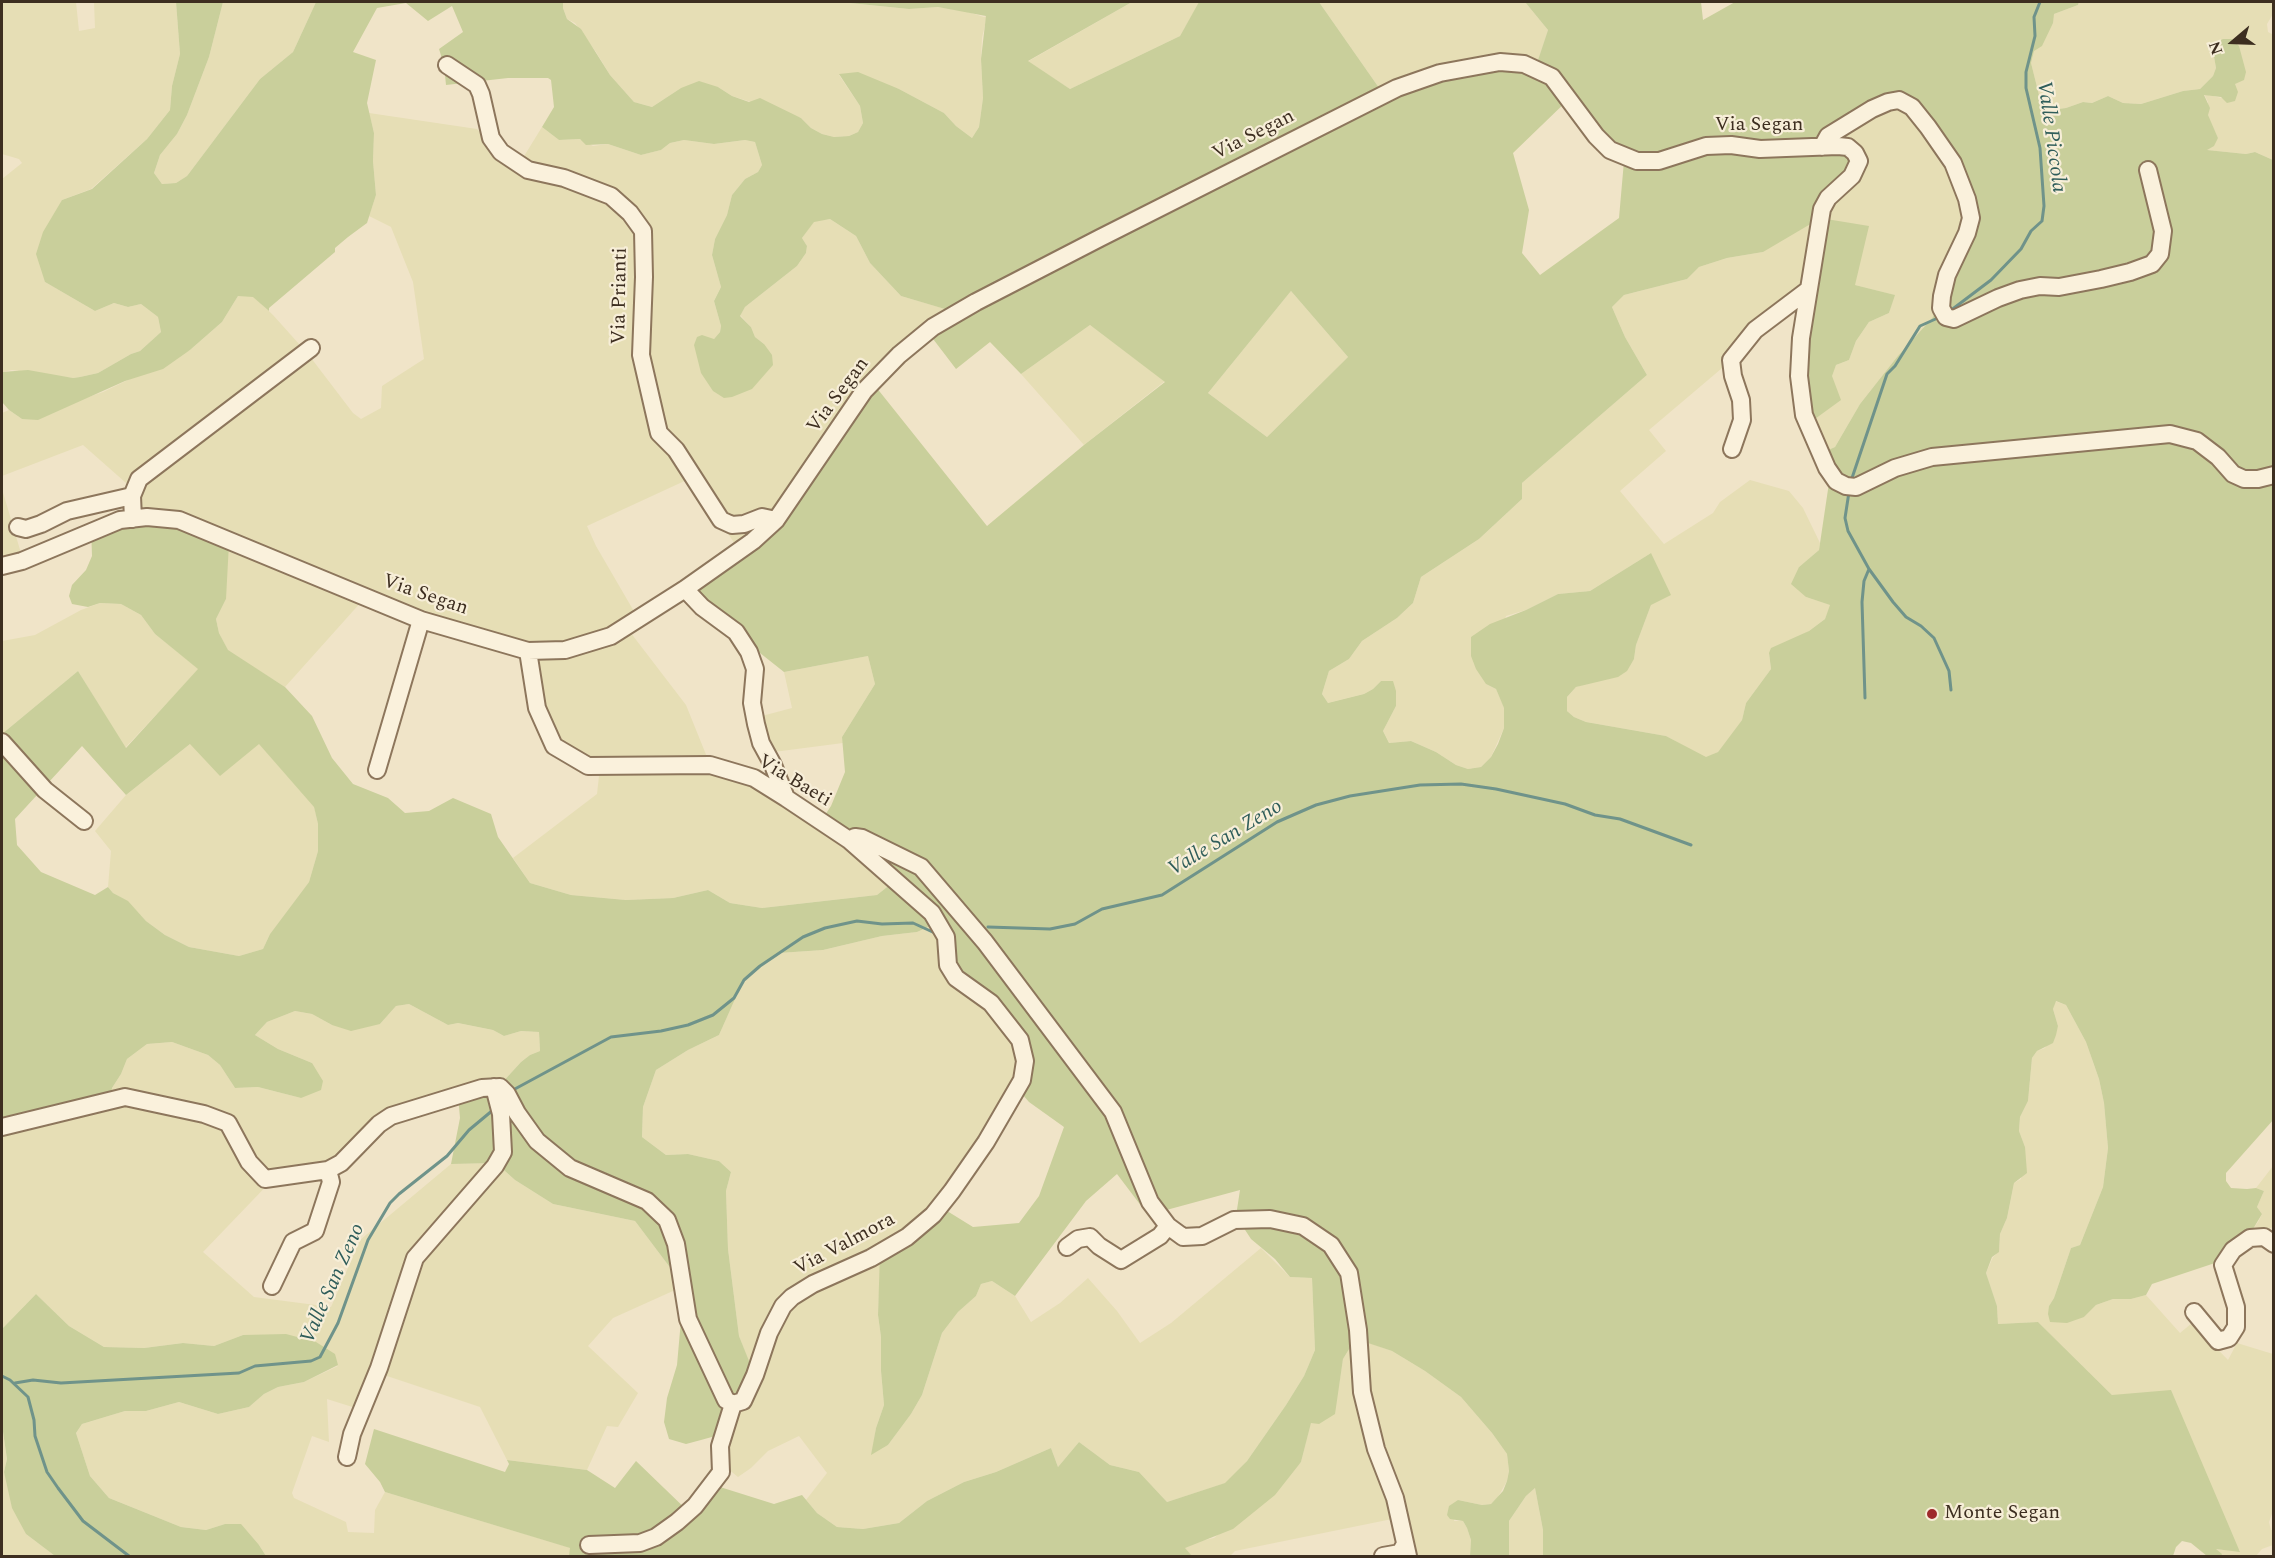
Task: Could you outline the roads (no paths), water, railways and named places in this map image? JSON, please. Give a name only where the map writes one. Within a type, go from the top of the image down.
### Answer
[{"type":"street","name":"Via Segan","points":[[2,566],[21,561],[120,520],[147,517],[179,520],[421,620],[528,651],[565,651],[611,636],[685,589],[753,541],[776,520],[864,391],[898,355],[933,327],[1110,232],[1397,88],[1440,73],[1500,62],[1524,64],[1552,78],[1596,136],[1610,150],[1637,161],[1659,161],[1706,146],[1731,145],[1760,149],[1848,147],[1855,153],[1859,160],[1852,176],[1828,198],[1822,209],[1801,338],[1799,376],[1804,415],[1827,468],[1836,481],[1846,486],[1856,487],[1895,468],[1932,457],[2170,434],[2197,441],[2218,457],[2233,474],[2244,479],[2258,479],[2274,475]]},
{"type":"street","name":"Via Prianti","points":[[447,65],[477,85],[482,94],[490,138],[501,152],[528,170],[564,178],[611,196],[630,213],[643,231],[641,356],[659,433],[676,450],[721,520],[732,525],[744,524],[762,517],[776,520]]},
{"type":"street","points":[[1822,147],[1828,136],[1888,102],[1899,100],[1912,107],[1928,127],[1953,163],[1967,199],[1971,218],[1967,233],[1947,275],[1942,296],[1941,308],[1946,317],[1954,320],[1998,298],[2020,290],[2040,286],[2059,287],[2130,272],[2152,264],[2160,254],[2163,231],[2148,170]]},
{"type":"street","points":[[1732,449],[1742,420],[1741,400],[1733,376],[1731,360],[1755,330],[1808,290]]},
{"type":"street","points":[[133,519],[132,496],[139,479],[311,348]]},
{"type":"street","points":[[18,527],[26,529],[67,511],[132,496]]},
{"type":"street","points":[[685,589],[702,607],[736,632],[749,651],[755,669],[752,703],[756,724],[761,743],[773,765],[786,798]]},
{"type":"street","points":[[377,770],[421,620]]},
{"type":"street","name":"Via Baeti","points":[[528,651],[537,708],[554,746],[588,766],[710,765],[754,778],[849,840],[855,837],[862,838],[921,867],[985,942],[1113,1112],[1150,1202],[1168,1226]]},
{"type":"street","points":[[2,742],[45,790],[84,821]]},
{"type":"street","name":"Via Valmora","points":[[733,1404],[743,1401],[755,1376],[769,1333],[783,1306],[792,1297],[813,1284],[871,1258],[907,1237],[933,1215],[986,1142],[1022,1080],[1025,1061],[1020,1040],[992,1003],[957,978],[948,965],[946,937],[932,913],[849,840]]},
{"type":"street","points":[[347,1457],[352,1434],[379,1368],[415,1258],[495,1166],[503,1152],[501,1113],[494,1087]]},
{"type":"street","points":[[2,1127],[126,1097],[204,1114],[228,1123],[249,1161],[265,1179],[328,1170],[341,1163],[379,1124],[391,1116],[482,1088],[500,1087],[507,1094],[537,1141],[570,1168],[647,1201],[667,1220],[676,1245],[688,1319],[726,1400],[733,1404],[720,1446],[721,1472],[694,1506],[656,1537],[640,1543],[589,1545]]},
{"type":"street","points":[[272,1286],[293,1242],[315,1232],[331,1182],[328,1170]]},
{"type":"street","points":[[1067,1248],[1078,1239],[1090,1237],[1099,1246],[1121,1260],[1160,1236],[1168,1226],[1183,1238],[1202,1236],[1234,1220],[1270,1219],[1303,1226],[1331,1245],[1349,1274],[1358,1330],[1362,1392],[1376,1449],[1395,1498],[1407,1550],[1383,1557]]},
{"type":"street","points":[[2194,1312],[2218,1341],[2229,1338],[2236,1327],[2236,1307],[2223,1265],[2234,1250],[2250,1238],[2264,1237],[2274,1244]]},
{"type":"waterway","name":"Valle Piccola","points":[[1950,311],[1991,280],[2021,249],[2031,231],[2042,221],[2044,206],[2040,148],[2026,88],[2026,72],[2035,36],[2034,17],[2040,2]]},
{"type":"waterway","name":"Valle Piccola","points":[[1852,478],[1887,374],[1895,366],[1920,326],[1940,317]]},
{"type":"waterway","name":"Valle Piccola","points":[[1849,492],[1845,518],[1848,531],[1869,569],[1893,602],[1906,617],[1921,626],[1934,638],[1949,671],[1951,690]]},
{"type":"waterway","points":[[1865,698],[1862,602],[1864,581],[1869,569]]},
{"type":"waterway","name":"Valle San Zeno","points":[[988,927],[1050,929],[1075,924],[1102,909],[1162,895],[1277,822],[1316,805],[1350,796],[1420,785],[1461,784],[1565,804],[1595,815],[1620,819],[1691,845]]},
{"type":"waterway","name":"Valle San Zeno","points":[[513,1090],[611,1037],[661,1031],[688,1025],[713,1015],[734,998],[744,980],[760,966],[803,937],[825,928],[857,921],[882,924],[913,923],[937,934]]},
{"type":"waterway","name":"Valle San Zeno","points":[[15,1383],[33,1380],[61,1383],[239,1373],[255,1366],[311,1361],[320,1357],[338,1323],[368,1240],[390,1203],[447,1156],[469,1130],[493,1110]]},
{"type":"waterway","name":"Valle San Zeno","points":[[2,1376],[10,1380],[28,1397],[34,1420],[35,1436],[47,1472],[58,1488],[83,1521],[129,1556]]},
{"type":"place","name":"Monte Segan","points":[[1932,1514]]}]
